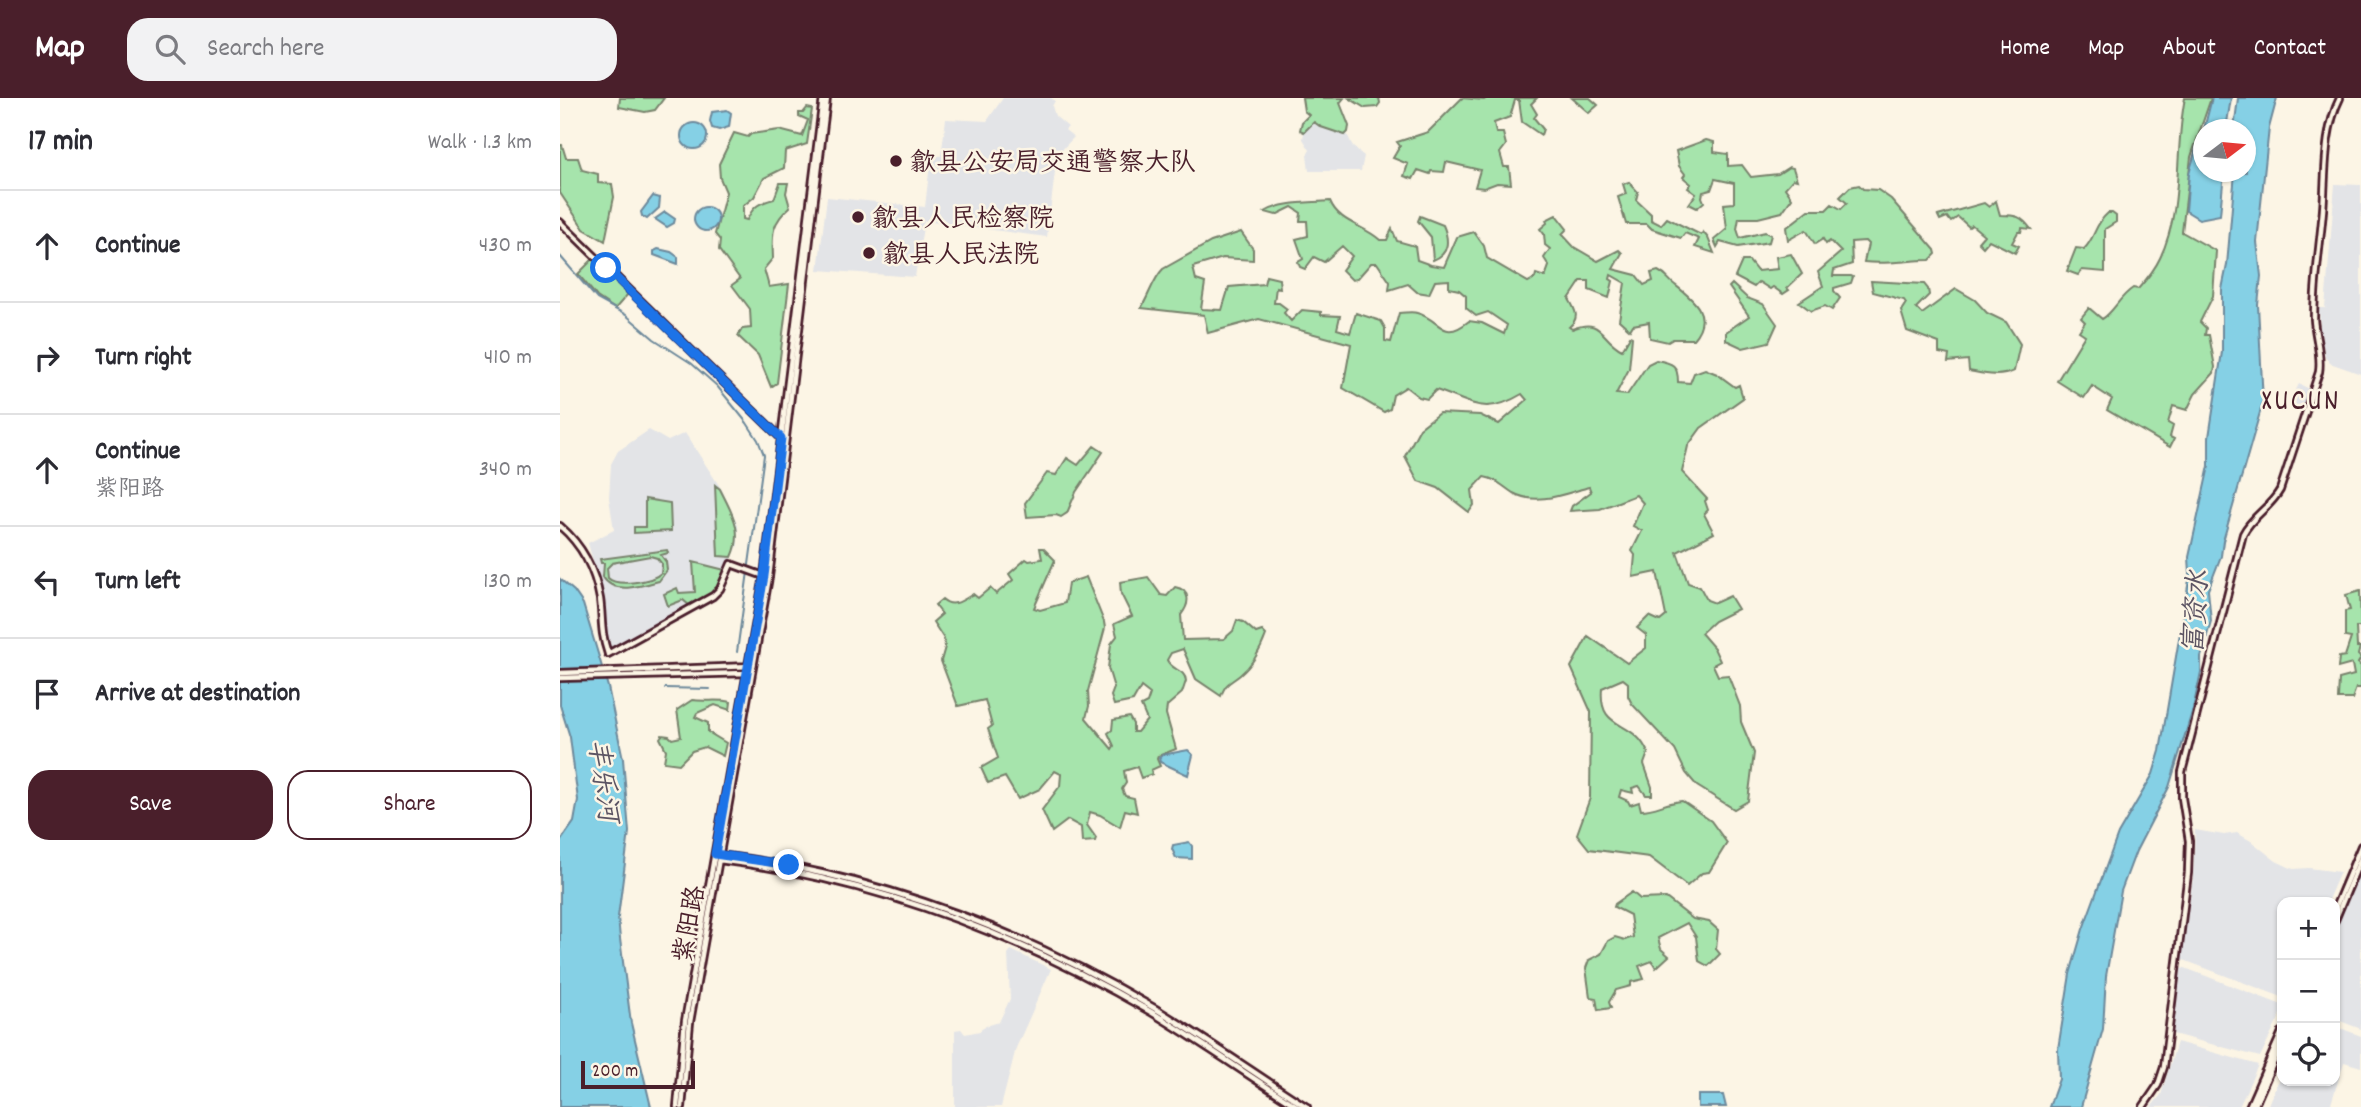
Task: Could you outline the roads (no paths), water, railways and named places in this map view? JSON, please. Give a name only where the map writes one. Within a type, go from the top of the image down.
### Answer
[{"type":"main road","points":[[751,666],[825,98]]},
{"type":"main road","points":[[751,666],[769,576],[825,98]]},
{"type":"main road","points":[[2143,1107],[2158,1085],[2165,1060],[2188,873],[2189,841],[2181,787],[2189,741],[2243,534],[2253,518],[2272,503],[2280,490],[2319,372],[2320,356],[2314,316],[2318,249],[2329,130],[2340,98]]},
{"type":"main road","points":[[560,222],[781,438]]},
{"type":"main road","points":[[560,526],[580,546],[590,567],[599,596],[602,635],[608,654],[713,596],[720,589],[731,564],[764,576]]},
{"type":"main road","points":[[622,674],[751,666]]},
{"type":"main road","name":"紫阳路","points":[[679,1107],[682,1038],[718,857],[751,666]]},
{"type":"main road","points":[[560,676],[750,673]]},
{"type":"main road","points":[[2340,897],[2361,846]]},
{"type":"main road","points":[[718,857],[843,883],[920,906],[997,935],[1132,1001],[1199,1041],[1298,1107]]},
{"type":"main road","points":[[718,857],[789,865],[864,883],[1008,934],[1090,973],[1154,1008],[1307,1107]]},
{"type":"main road","points":[[2340,908],[2361,858]]},
{"type":"main road","points":[[2252,1107],[2277,1044]]},
{"type":"main road","points":[[2252,1107],[2277,1054]]},
{"type":"water","points":[[2212,98],[2231,98],[2228,119],[2207,119]]},
{"type":"water","name":"富资水","points":[[2238,98],[2277,98],[2269,128],[2257,242],[2261,276],[2258,305],[2263,402],[2221,556],[2208,590],[2211,621],[2201,657],[2201,672],[2193,709],[2169,787],[2136,851],[2121,891],[2106,976],[2103,1029],[2081,1107],[2049,1107],[2059,1079],[2058,1049],[2070,974],[2083,929],[2118,834],[2153,774],[2160,751],[2190,574],[2189,557],[2209,466],[2209,437],[2222,352],[2222,289],[2227,265],[2234,182],[2256,182],[2256,119],[2235,119]]},
{"type":"water","points":[[727,110],[731,113],[729,127],[719,130],[712,128],[712,112]]},
{"type":"water","points":[[694,123],[703,127],[707,136],[703,145],[694,149],[685,145],[681,136],[685,127]]},
{"type":"water","points":[[2193,160],[2193,182],[2223,182],[2220,215],[2199,219],[2186,211]]},
{"type":"water","points":[[653,196],[660,198],[659,208],[647,219],[641,212]]},
{"type":"water","points":[[706,207],[715,210],[718,219],[715,228],[706,231],[697,228],[694,219],[697,210]]},
{"type":"water","points":[[665,212],[675,219],[674,223],[667,227],[655,219]]},
{"type":"water","points":[[658,249],[678,257],[678,264],[654,255],[654,251]]},
{"type":"water","name":"丰乐河","points":[[560,579],[574,591],[583,604],[608,687],[623,759],[629,832],[618,917],[631,1023],[651,1107],[560,1107],[560,842],[574,822],[578,800],[570,737],[560,705]]},
{"type":"water","points":[[1188,750],[1193,755],[1188,775],[1160,762],[1162,755]]},
{"type":"water","points":[[1189,842],[1192,846],[1192,859],[1176,858],[1173,845]]},
{"type":"water","points":[[1698,1095],[1723,1095],[1726,1107],[1698,1107]]},
{"type":"waterway","points":[[560,256],[597,299],[626,315],[654,339],[691,363],[717,386],[758,440],[764,455],[737,652]]},
{"type":"waterway","points":[[665,688],[710,689]]},
{"type":"place","name":"歙县公安局交通警察大队","points":[[896,161]]},
{"type":"place","name":"歙县人民检察院","points":[[858,217]]},
{"type":"place","name":"歙县人民法院","points":[[869,253]]},
{"type":"district","name":"XUCUN","points":[[2301,399]]}]
